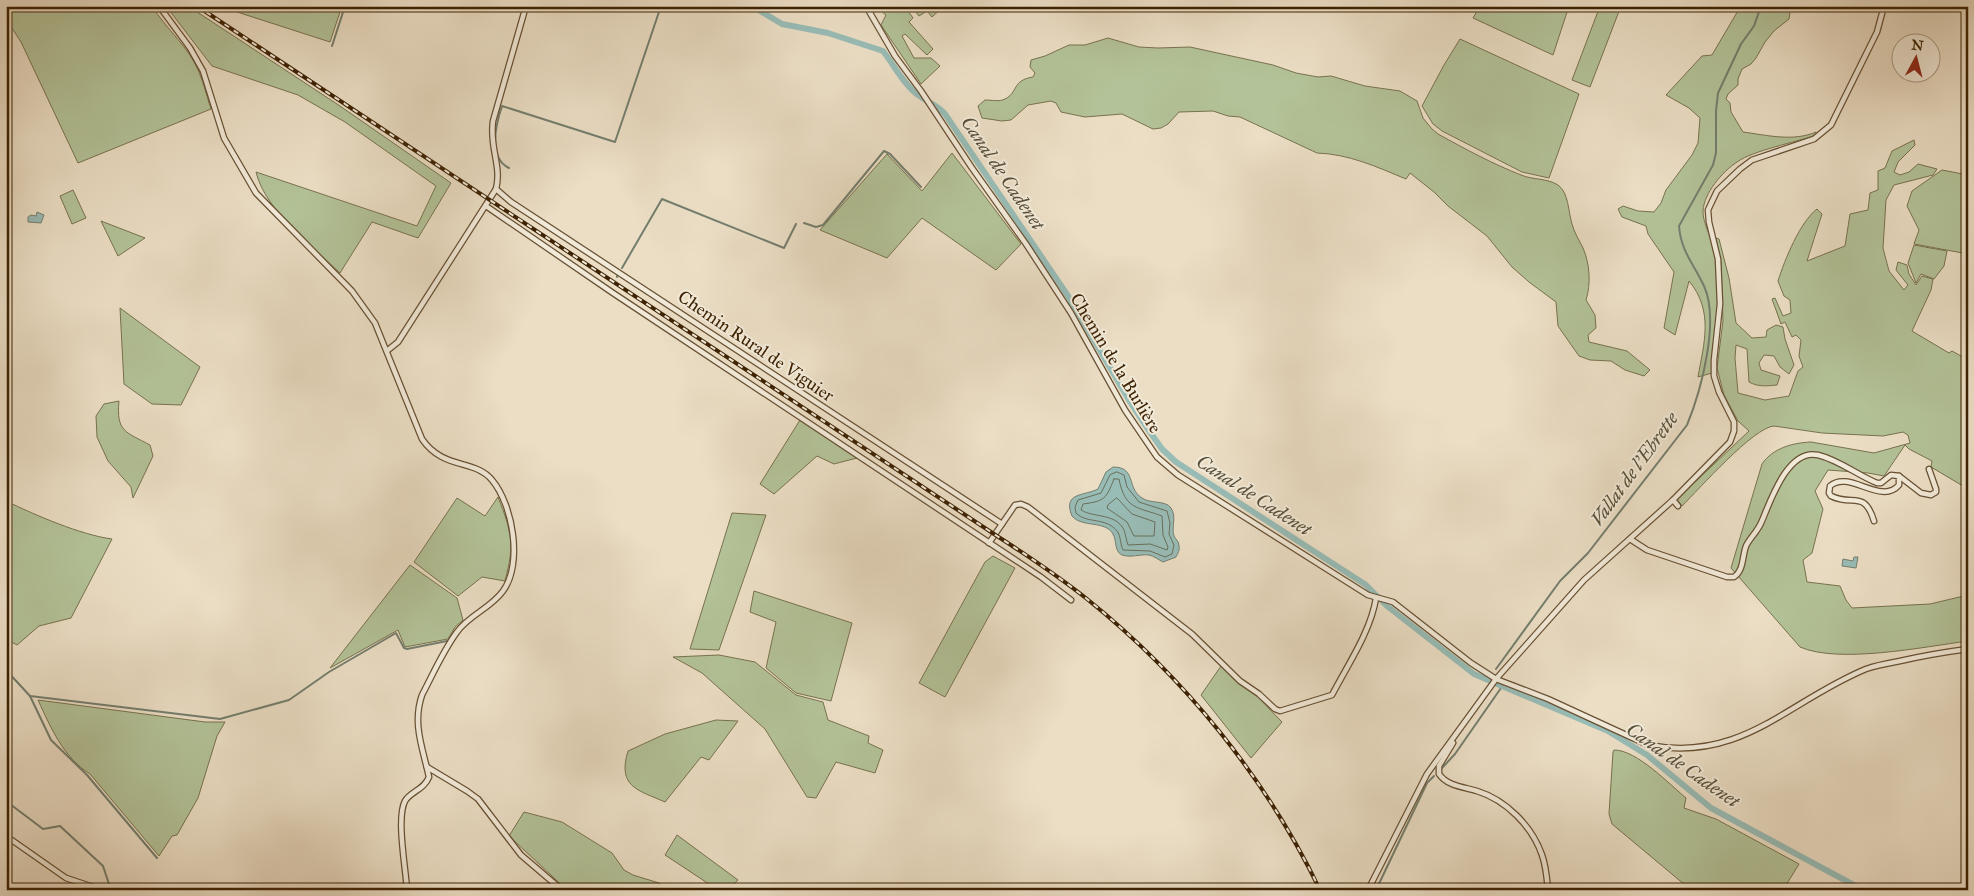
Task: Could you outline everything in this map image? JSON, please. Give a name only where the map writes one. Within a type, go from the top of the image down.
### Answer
[{"type":"street","points":[[159,6],[190,48],[203,71],[224,138],[256,193],[352,291],[375,323],[388,350],[426,445],[438,456],[488,475],[498,488],[511,521],[514,539],[513,558],[507,585],[496,599],[467,621],[456,633],[422,695],[417,717],[420,746],[429,777],[427,782],[408,797],[404,807],[402,850],[406,890]]},
{"type":"street","points":[[388,350],[398,342],[496,189],[498,175],[492,146],[493,121],[526,6]]},
{"type":"street","name":"Chemin de la Burlière","points":[[866,6],[895,56],[924,95],[1071,313],[1125,410],[1157,457],[1178,475],[1360,590],[1377,598],[1393,602],[1495,680],[1579,712],[1640,742],[1661,747],[1693,748],[1720,744],[1747,734],[1867,669],[1923,656],[1968,649]]},
{"type":"street","points":[[1368,890],[1427,774],[1495,680],[1584,580],[1673,500],[1726,447],[1733,437],[1735,427],[1714,376],[1720,304],[1718,259],[1708,216],[1710,204],[1728,179],[1752,160],[1814,139],[1831,125],[1877,32],[1884,6]]},
{"type":"street","name":"Chemin Rural de Viguier","points":[[496,189],[511,202],[1002,524]]},
{"type":"street","points":[[486,206],[613,293],[1052,584],[1071,600]]},
{"type":"street","points":[[1630,539],[1647,550],[1727,577],[1734,577],[1740,571],[1746,548],[1761,522],[1777,485],[1795,461],[1802,457],[1818,455],[1877,483],[1881,483],[1891,475],[1899,476],[1921,493],[1931,495],[1936,492],[1936,489],[1929,469]]},
{"type":"street","points":[[1874,521],[1870,508],[1865,503],[1836,498],[1829,493],[1830,486],[1838,482],[1845,482],[1883,492],[1890,492],[1899,485],[1899,476]]},
{"type":"street","points":[[1673,500],[1678,506]]},
{"type":"street","points":[[989,543],[1015,504],[1028,507],[1192,634],[1240,681],[1259,694],[1274,709],[1280,711],[1332,695],[1369,624],[1377,598]]},
{"type":"street","points":[[1457,735],[1439,766],[1439,774],[1448,782],[1487,794],[1506,806],[1530,833],[1540,850],[1544,862],[1548,890]]},
{"type":"street","points":[[427,767],[467,790],[478,800],[521,856],[562,890]]},
{"type":"street","points":[[6,836],[66,878],[102,890]]},
{"type":"green space","points":[[6,6],[152,6],[195,63],[211,109],[78,163],[21,42],[6,19]]},
{"type":"green space","points":[[166,6],[188,6],[340,106],[451,183],[418,238],[372,222],[340,273],[303,239],[279,214],[269,200],[256,172],[417,226],[436,186],[345,122],[298,95],[212,66]]},
{"type":"green space","points":[[227,6],[342,6],[330,42],[234,11]]},
{"type":"green space","points":[[875,6],[910,6],[906,8],[913,18],[909,22],[933,49],[927,55],[905,34],[902,36],[914,58],[931,58],[940,66],[921,84],[881,25],[886,15]]},
{"type":"green space","points":[[911,6],[943,7],[932,17],[927,11],[919,16]]},
{"type":"green space","points":[[1480,6],[1569,6],[1553,55],[1473,18]]},
{"type":"green space","points":[[1600,6],[1621,6],[1590,87],[1572,80]]},
{"type":"green space","points":[[1748,6],[1791,6],[1789,19],[1774,31],[1751,64],[1742,69],[1738,85],[1728,94],[1726,99],[1730,103],[1731,112],[1743,132],[1780,137],[1798,137],[1816,132],[1816,135],[1764,150],[1744,158],[1731,166],[1710,190],[1704,204],[1703,216],[1715,251],[1720,302],[1712,373],[1698,377],[1705,328],[1702,304],[1697,292],[1689,281],[1675,335],[1664,328],[1674,272],[1648,234],[1646,226],[1622,217],[1618,209],[1623,206],[1638,211],[1654,212],[1661,203],[1666,190],[1692,155],[1698,143],[1700,118],[1689,108],[1666,95],[1702,56],[1712,55],[1739,9],[1746,9]]},
{"type":"green space","points":[[1108,38],[1139,47],[1190,47],[1273,65],[1296,73],[1318,77],[1331,76],[1365,86],[1400,91],[1417,101],[1423,118],[1438,134],[1511,171],[1558,185],[1562,188],[1566,197],[1573,227],[1587,261],[1589,281],[1586,300],[1595,315],[1596,328],[1588,335],[1589,342],[1627,351],[1650,370],[1644,376],[1625,370],[1611,361],[1590,360],[1579,356],[1558,326],[1556,302],[1512,267],[1487,236],[1410,173],[1406,179],[1352,159],[1317,153],[1240,117],[1228,116],[1213,111],[1179,112],[1168,124],[1161,128],[1153,129],[1122,114],[1085,117],[1061,112],[1056,103],[1051,101],[1028,105],[1011,120],[1002,121],[982,118],[978,106],[985,100],[1003,100],[1012,93],[1018,84],[1033,77],[1035,73],[1030,67],[1031,60],[1069,45],[1085,45]]},
{"type":"green space","points":[[1460,39],[1579,94],[1549,178],[1522,172],[1442,131],[1433,124],[1422,106]]},
{"type":"green space","points":[[1914,140],[1915,145],[1898,162],[1894,172],[1900,175],[1909,172],[1918,164],[1937,169],[1933,175],[1894,185],[1886,200],[1883,248],[1889,271],[1904,290],[1908,285],[1896,270],[1898,262],[1907,265],[1909,274],[1916,285],[1922,276],[1933,279],[1931,290],[1912,331],[1949,353],[1952,351],[1968,360],[1968,489],[1931,467],[1932,461],[1905,445],[1884,476],[1828,470],[1815,491],[1823,509],[1812,553],[1803,560],[1807,582],[1840,586],[1852,608],[1930,604],[1968,595],[1968,641],[1882,653],[1836,654],[1817,652],[1800,647],[1731,568],[1762,464],[1777,450],[1790,445],[1811,442],[1874,453],[1910,443],[1908,435],[1903,432],[1883,436],[1822,433],[1774,426],[1765,429],[1741,447],[1682,506],[1677,499],[1749,431],[1738,421],[1724,395],[1717,368],[1723,321],[1721,263],[1716,238],[1719,239],[1729,278],[1736,323],[1752,338],[1766,337],[1767,330],[1776,325],[1783,327],[1794,365],[1789,374],[1780,367],[1774,356],[1764,355],[1759,363],[1761,370],[1780,376],[1777,385],[1763,386],[1752,384],[1749,382],[1747,349],[1736,345],[1735,358],[1738,393],[1765,400],[1789,396],[1798,371],[1803,367],[1799,356],[1801,340],[1796,335],[1792,337],[1785,322],[1781,324],[1772,299],[1775,298],[1783,316],[1791,313],[1790,300],[1784,296],[1778,281],[1794,242],[1805,223],[1817,209],[1822,214],[1807,261],[1845,246],[1850,214],[1868,210],[1870,193],[1878,190],[1878,171],[1885,168],[1892,151]]},
{"type":"green space","points":[[952,153],[1021,244],[996,270],[922,218],[887,258],[820,230],[887,154],[922,191]]},
{"type":"green space","points":[[1942,170],[1968,175],[1968,254],[1914,244],[1919,230],[1907,206],[1912,191]]},
{"type":"green space","points":[[73,190],[86,218],[72,224],[60,196]]},
{"type":"green space","points":[[101,221],[145,238],[118,256]]},
{"type":"green space","points":[[1914,245],[1947,251],[1944,266],[1934,279],[1921,274],[1916,283],[1908,263]]},
{"type":"green space","points":[[120,308],[200,367],[181,405],[152,404],[124,384]]},
{"type":"green space","points":[[119,401],[119,419],[124,430],[150,445],[153,456],[133,498],[131,487],[108,461],[97,437],[96,416],[104,404]]},
{"type":"green space","points":[[800,420],[857,458],[834,464],[817,456],[774,494],[760,484]]},
{"type":"green space","points":[[498,497],[511,538],[510,557],[505,581],[482,577],[458,596],[414,562],[457,498],[485,516]]},
{"type":"green space","points":[[6,501],[72,529],[112,539],[71,618],[39,626],[17,645],[6,639]]},
{"type":"green space","points":[[732,513],[766,515],[719,650],[690,649]]},
{"type":"green space","points":[[993,556],[1015,568],[945,697],[919,683],[985,562]]},
{"type":"green space","points":[[410,565],[457,598],[463,620],[455,627],[448,639],[405,647],[398,630],[330,668]]},
{"type":"green space","points":[[754,591],[852,623],[831,701],[796,693],[766,668],[776,622],[750,612]]},
{"type":"green space","points":[[719,655],[755,662],[796,695],[823,702],[828,720],[869,736],[868,743],[883,750],[875,773],[836,762],[816,798],[807,797],[765,729],[702,673],[673,657]]},
{"type":"green space","points":[[1221,666],[1257,696],[1282,722],[1251,758],[1201,695]]},
{"type":"green space","points":[[38,700],[205,722],[225,722],[217,736],[198,798],[177,835],[172,836],[159,856],[90,774],[72,759],[65,750],[53,731]]},
{"type":"green space","points":[[716,720],[738,721],[709,760],[701,757],[665,802],[632,786],[625,772],[628,751],[665,734]]},
{"type":"green space","points":[[1614,750],[1623,751],[1642,761],[1662,777],[1686,798],[1684,808],[1716,819],[1799,864],[1783,890],[1691,890],[1612,824],[1609,814]]},
{"type":"green space","points":[[524,812],[562,822],[612,853],[624,870],[633,875],[659,883],[669,890],[567,890],[509,836]]},
{"type":"green space","points":[[677,835],[738,880],[728,890],[718,890],[665,855]]},
{"type":"water","points":[[37,212],[44,215],[41,223],[28,222],[28,217],[31,215],[36,216]]},
{"type":"water","points":[[1113,467],[1125,470],[1129,474],[1134,489],[1142,498],[1165,504],[1171,508],[1174,515],[1173,533],[1179,547],[1176,557],[1163,562],[1149,555],[1122,555],[1119,553],[1113,534],[1109,530],[1099,525],[1076,520],[1072,516],[1070,503],[1072,499],[1098,489],[1106,472]]},
{"type":"water","points":[[1854,557],[1858,557],[1856,568],[1842,566],[1843,559],[1853,561]]},
{"type":"waterway","points":[[332,46],[345,6]]},
{"type":"waterway","points":[[509,168],[502,163],[498,156],[495,140],[497,122],[502,106],[615,142],[661,6]]},
{"type":"waterway","name":"Canal de Cadenet","points":[[752,6],[782,24],[828,33],[883,51],[913,91],[945,114],[1068,296],[1150,432],[1162,449],[1176,462],[1366,585],[1387,606],[1474,674],[1608,731],[1647,755],[1711,808],[1863,890]]},
{"type":"waterway","name":"Vallat de l'Ebrette","points":[[1496,669],[1560,581],[1588,553],[1687,425],[1703,375],[1707,356],[1710,318],[1704,286],[1685,251],[1679,226],[1713,165],[1716,153],[1718,93],[1741,44],[1754,26],[1761,6]]},
{"type":"waterway","points":[[804,223],[816,227],[823,225],[884,151],[890,154],[921,187]]},
{"type":"waterway","points":[[622,268],[662,199],[784,248],[796,224]]},
{"type":"waterway","points":[[6,670],[30,696],[220,719],[289,700],[329,672],[396,633],[404,648],[407,649],[447,641]]},
{"type":"waterway","name":"Vallat de l'Ebrette","points":[[1442,768],[1455,754],[1501,688]]},
{"type":"waterway","points":[[30,696],[51,740],[87,775],[157,858]]},
{"type":"waterway","name":"Vallat de l'Ebrette","points":[[1376,890],[1427,783],[1434,776]]},
{"type":"waterway","points":[[6,801],[43,829],[60,826],[103,866],[111,890]]},
{"type":"railway","points":[[197,6],[1020,551],[1087,599],[1123,629],[1157,662],[1220,732],[1274,808],[1320,890]]}]
